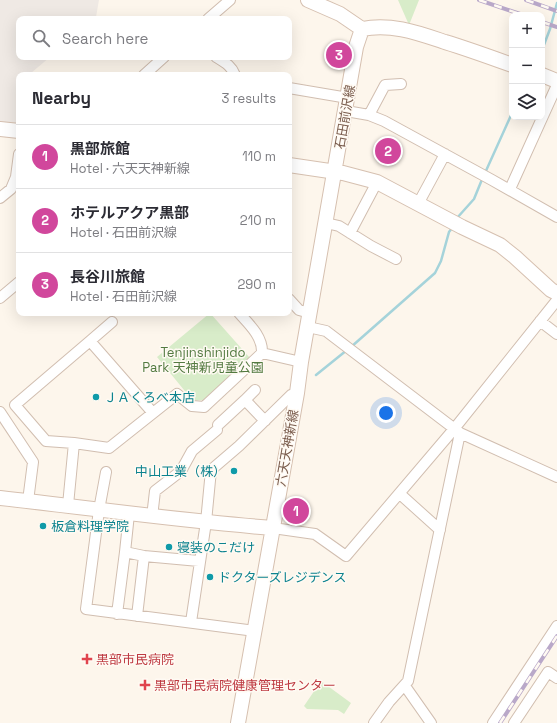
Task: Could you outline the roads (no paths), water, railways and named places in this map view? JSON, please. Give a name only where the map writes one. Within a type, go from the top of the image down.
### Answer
[{"type":"main road","points":[[308,0],[340,14],[362,29],[372,27],[404,29],[470,49],[509,64]]},
{"type":"main road","name":"石田前沢線","points":[[335,172],[358,39],[362,29]]},
{"type":"main road","points":[[545,76],[557,80]]},
{"type":"main road","points":[[0,129],[16,131]]},
{"type":"main road","points":[[292,165],[335,172],[377,182],[462,227],[500,245],[551,290],[557,293]]},
{"type":"main road","name":"六天天神新線","points":[[238,723],[335,172]]},
{"type":"main road","points":[[0,498],[68,505],[152,517],[273,528]]},
{"type":"street","points":[[211,16],[230,0]]},
{"type":"street","points":[[147,72],[161,60]]},
{"type":"street","points":[[222,60],[233,68],[234,72]]},
{"type":"street","points":[[369,115],[385,85],[401,84]]},
{"type":"street","points":[[510,189],[557,85]]},
{"type":"street","points":[[292,89],[347,105],[384,121],[510,189],[557,217]]},
{"type":"street","points":[[418,204],[445,154]]},
{"type":"street","points":[[0,198],[11,189],[16,177]]},
{"type":"street","points":[[350,233],[377,182]]},
{"type":"street","points":[[326,223],[339,226],[396,259]]},
{"type":"street","points":[[0,298],[16,285]]},
{"type":"street","points":[[273,528],[315,534],[346,556],[457,431],[557,300]]},
{"type":"street","points":[[292,302],[299,310],[310,313]]},
{"type":"street","points":[[112,322],[15,405],[46,441],[109,448],[178,394],[192,406],[204,407],[262,353],[262,346],[255,332],[242,316]]},
{"type":"street","points":[[540,321],[557,334]]},
{"type":"street","points":[[308,327],[326,331],[457,431],[557,477]]},
{"type":"street","points":[[90,341],[153,413]]},
{"type":"street","points":[[262,353],[301,362]]},
{"type":"street","points":[[152,517],[155,491],[181,471],[192,451],[255,390]]},
{"type":"street","points":[[191,622],[206,522],[211,470],[239,446],[291,395],[297,393]]},
{"type":"street","points":[[245,400],[265,421]]},
{"type":"street","points":[[0,412],[33,462],[28,501]]},
{"type":"street","points":[[374,723],[389,702],[408,681],[440,530],[457,431]]},
{"type":"street","points":[[68,505],[74,443]]},
{"type":"street","points":[[106,472],[99,510],[86,609],[255,631]]},
{"type":"street","points":[[400,494],[440,530]]},
{"type":"street","points":[[117,614],[129,514]]},
{"type":"street","points":[[125,552],[144,556],[199,561]]},
{"type":"street","points":[[137,616],[144,556]]},
{"type":"street","points":[[493,723],[557,626]]},
{"type":"street","points":[[514,723],[548,672],[557,678]]},
{"type":"street","points":[[405,686],[431,723]]},
{"type":"waterway","points":[[543,48],[557,3]]},
{"type":"waterway","points":[[485,173],[509,120]]},
{"type":"waterway","points":[[457,218],[474,199],[483,177]]},
{"type":"waterway","points":[[351,347],[435,273],[441,261],[449,232],[452,228]]},
{"type":"waterway","points":[[316,375],[347,350]]},
{"type":"railway","points":[[479,0],[514,12]]},
{"type":"railway","points":[[526,0],[557,11]]},
{"type":"railway","points":[[545,23],[557,27]]},
{"type":"railway","points":[[500,723],[557,636]]},
{"type":"place","name":"長谷川旅館","points":[[339,55]]},
{"type":"place","name":"ホテルアクア黒部","points":[[388,151]]},
{"type":"place","name":"ＪＡくろべ本店","points":[[96,397]]},
{"type":"place","name":"中山工業（株）","points":[[234,471]]},
{"type":"place","name":"黒部旅館","points":[[296,511]]},
{"type":"place","name":"板倉料理学院","points":[[43,526]]},
{"type":"place","name":"寝装のこだけ","points":[[169,547]]},
{"type":"place","name":"ドクターズレジデンス","points":[[210,577]]},
{"type":"place","name":"黒部市民病院","points":[[87,659]]},
{"type":"place","name":"黒部市民病院健康管理センター","points":[[145,685]]},
{"type":"park label","name":"Tenjinshinjido Park 天神新児童公園","points":[[203,360]]}]
